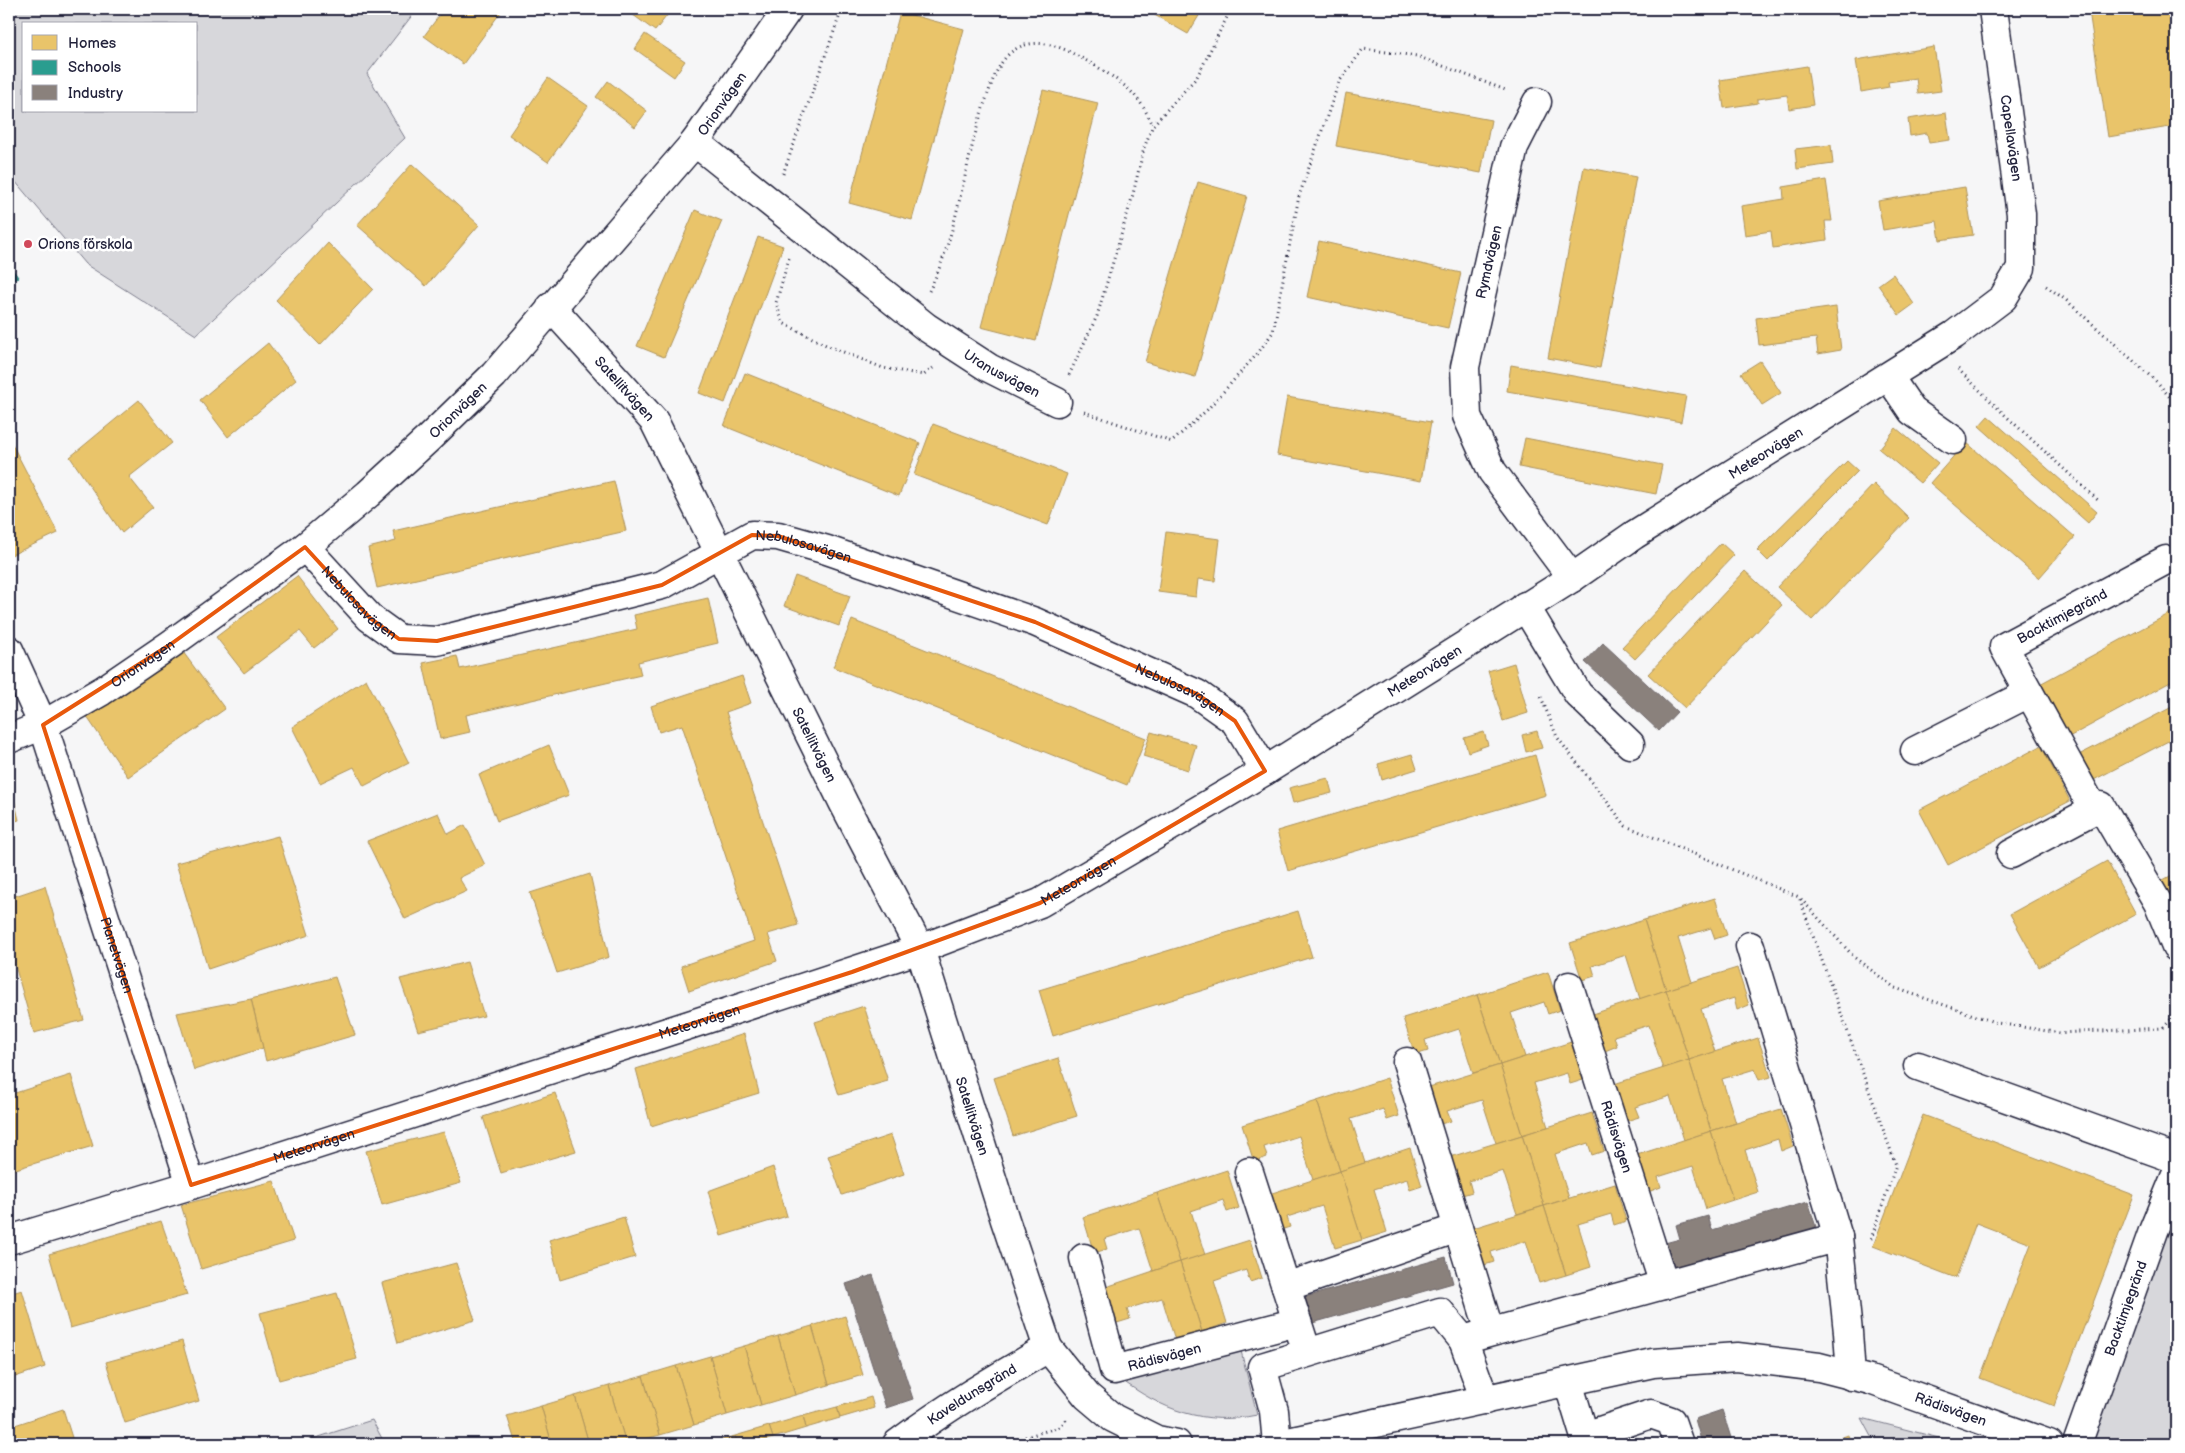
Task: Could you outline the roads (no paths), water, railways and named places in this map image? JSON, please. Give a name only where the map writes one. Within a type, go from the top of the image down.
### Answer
[{"type":"street","name":"Orionvägen","points":[[9,739],[44,725],[102,691],[171,644],[305,547],[368,494],[494,375],[694,142],[788,9]]},
{"type":"street","name":"Capellavägen","points":[[1993,9],[2021,214],[2021,268]]},
{"type":"street","name":"Rymdvägen","points":[[1537,102],[1514,147],[1465,367],[1468,416],[1492,471],[1572,578]]},
{"type":"street","name":"Uranusvägen","points":[[694,142],[773,203],[804,231],[916,319],[989,368],[1057,402]]},
{"type":"street","name":"Meteorvägen","points":[[9,1240],[191,1185],[605,1053],[920,948],[1040,902],[1265,771],[1572,578],[1634,535],[1936,347],[2003,298],[2021,268]]},
{"type":"street","name":"Satellitvägen","points":[[551,307],[654,421],[844,804],[920,948],[1005,1220],[1048,1348]]},
{"type":"street","points":[[1889,377],[1912,412],[1953,440]]},
{"type":"street","name":"Nebulosavägen","points":[[305,547],[370,618],[400,639],[437,641],[662,585],[752,535],[778,536],[827,550],[1035,622],[1197,694],[1235,721],[1265,771]]},
{"type":"street","name":"Backtimjegränd","points":[[2166,560],[2004,647],[2094,810],[2101,806],[2158,903],[2176,947]]},
{"type":"street","points":[[1525,606],[1578,694],[1630,744]]},
{"type":"street","points":[[9,650],[44,725]]},
{"type":"street","points":[[1915,751],[2029,693]]},
{"type":"street","name":"Planetvägen","points":[[44,725],[191,1185]]},
{"type":"street","points":[[2011,854],[2094,810]]},
{"type":"street","points":[[1750,946],[1838,1237],[1848,1332],[1850,1376]]},
{"type":"street","name":"Rädisvägen","points":[[1569,986],[1664,1285]]},
{"type":"street","points":[[1407,1062],[1490,1332]]},
{"type":"street","points":[[1918,1066],[2176,1159]]},
{"type":"street","points":[[1249,1172],[1308,1353]]},
{"type":"street","name":"Backtimjegränd","points":[[2077,1444],[2153,1232],[2176,1175]]},
{"type":"street","points":[[1286,1287],[1458,1228]]},
{"type":"street","points":[[1463,1340],[1838,1237]]},
{"type":"street","name":"Rädisvägen","points":[[1084,1258],[1114,1370],[1298,1322]]},
{"type":"street","name":"Rädisvägen","points":[[1485,1400],[1463,1340],[1440,1312],[1262,1367],[1274,1411],[1278,1444],[1485,1400],[1653,1363],[1737,1357],[1819,1367],[1870,1380],[2049,1444]]},
{"type":"street","points":[[1048,1348],[1087,1396],[1112,1418],[1163,1443]]},
{"type":"street","name":"Kaveldunsgränd","points":[[897,1444],[958,1401],[1048,1348]]},
{"type":"street","points":[[1568,1382],[1586,1440],[1651,1414],[1671,1421],[1679,1444]]},
{"type":"place","name":"Orions förskola","points":[[28,244]]}]
